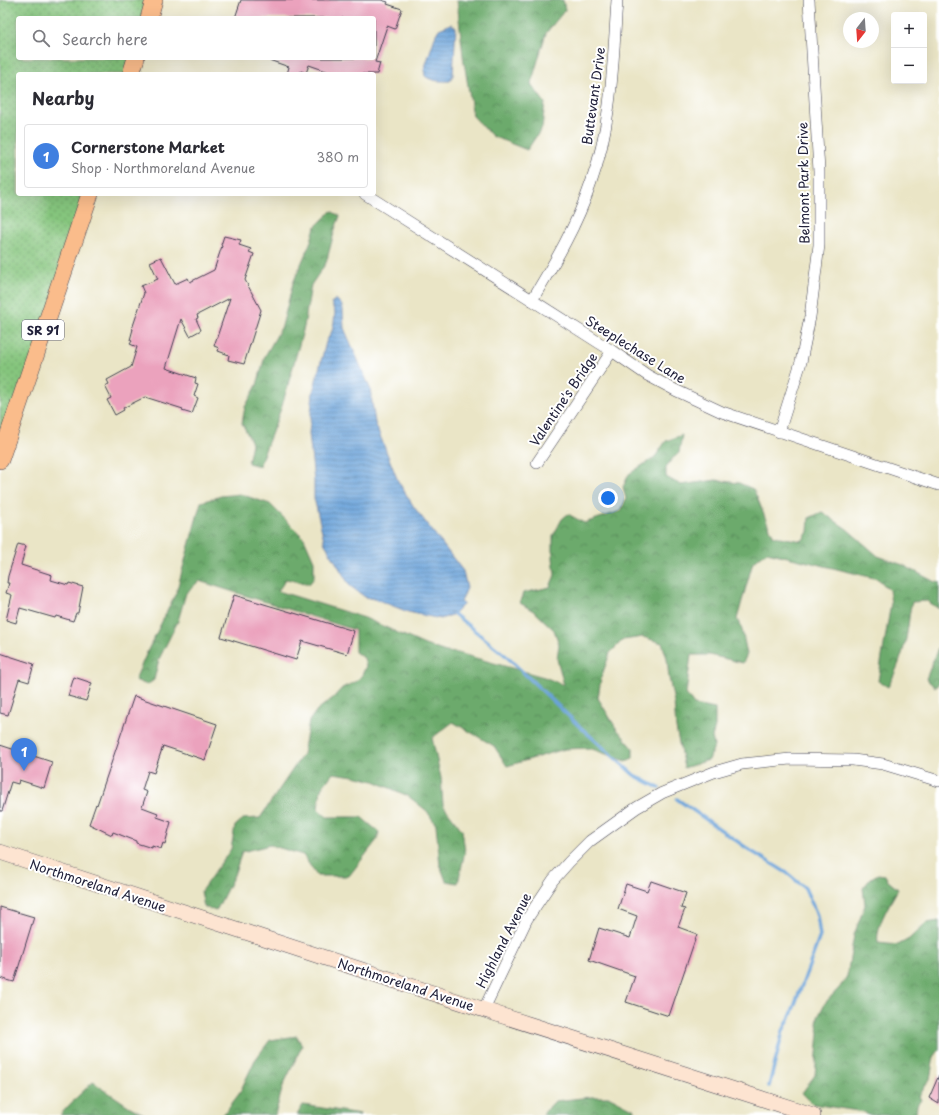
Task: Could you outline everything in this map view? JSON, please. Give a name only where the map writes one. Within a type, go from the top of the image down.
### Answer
[{"type":"main road","points":[[150,16],[154,0]]},
{"type":"main road","points":[[132,72],[135,60]]},
{"type":"main road","name":"SR 91","points":[[0,460],[89,196]]},
{"type":"street","name":"Buttevant Drive","points":[[532,300],[563,248],[579,215],[592,182],[607,121],[612,76],[617,0]]},
{"type":"street","name":"Belmont Park Drive","points":[[779,432],[801,362],[810,317],[819,245],[819,170],[809,0]]},
{"type":"street","name":"Steeplechase Lane","points":[[368,196],[612,351],[647,375],[675,390],[722,412],[939,485]]},
{"type":"street","name":"Valentine's Bridge","points":[[537,463],[612,351]]},
{"type":"street","name":"Highland Avenue","points":[[484,1009],[527,919],[553,880],[590,841],[636,808],[662,793],[714,772],[742,764],[790,759],[853,760],[883,764],[939,781]]},
{"type":"street","name":"Northmoreland Avenue","points":[[0,852],[813,1115]]},
{"type":"green space","points":[[0,0],[154,0],[150,16],[16,16],[16,60],[135,60],[132,72],[16,72],[16,196],[89,196],[0,460]]},
{"type":"green space","points":[[457,0],[563,0],[565,10],[546,33],[531,84],[545,103],[542,128],[527,150],[492,136],[473,116],[463,56]]},
{"type":"green space","points":[[331,211],[340,216],[326,263],[311,285],[304,327],[282,406],[259,466],[248,463],[252,443],[242,423],[245,407],[257,385],[265,356],[282,326],[293,283],[311,241],[315,227]]},
{"type":"green space","points":[[682,435],[679,453],[666,467],[666,477],[681,485],[716,480],[739,483],[753,489],[774,536],[802,541],[808,532],[809,518],[822,512],[847,529],[878,556],[903,565],[935,582],[939,582],[939,609],[927,601],[912,602],[904,647],[888,687],[878,681],[891,603],[889,590],[878,579],[767,552],[753,562],[737,619],[742,630],[747,654],[743,663],[710,655],[691,655],[686,694],[694,705],[715,709],[715,727],[712,737],[714,746],[709,760],[684,768],[676,728],[674,702],[667,658],[662,643],[643,637],[623,640],[610,653],[601,678],[598,698],[616,728],[633,748],[633,758],[626,761],[589,748],[565,749],[507,766],[494,746],[453,722],[432,738],[441,778],[443,805],[462,830],[465,851],[458,883],[446,881],[440,865],[436,825],[427,811],[408,796],[374,781],[333,773],[321,789],[318,809],[327,817],[361,817],[379,832],[377,840],[349,876],[317,876],[303,855],[270,845],[242,852],[234,875],[216,911],[204,907],[201,891],[231,849],[235,826],[243,819],[260,818],[303,754],[309,721],[317,710],[333,698],[342,688],[357,681],[362,675],[366,666],[364,658],[355,652],[355,630],[199,581],[186,593],[178,621],[159,659],[154,680],[147,685],[135,680],[176,593],[201,502],[221,496],[240,494],[270,504],[304,538],[314,561],[314,578],[309,584],[286,579],[278,591],[365,618],[425,645],[446,652],[458,653],[544,677],[564,685],[557,659],[559,644],[554,630],[535,612],[520,603],[523,593],[550,587],[555,575],[553,536],[562,519],[568,514],[584,523],[621,511],[626,499],[623,487],[629,474],[655,457],[666,441]]},
{"type":"green space","points":[[939,645],[939,684],[935,687],[926,679]]},
{"type":"green space","points":[[878,874],[885,875],[888,881],[898,889],[881,922],[878,943],[898,945],[909,939],[926,923],[939,921],[939,1050],[934,1057],[930,1079],[919,1096],[921,1100],[917,1105],[916,1115],[868,1115],[864,1112],[813,1104],[802,1093],[815,1075],[819,1033],[817,1024],[818,1017],[825,1003],[840,987],[847,976],[854,935],[865,905],[863,888],[871,878]]},
{"type":"green space","points":[[297,1036],[302,1046],[283,1086],[275,1115],[223,1115],[239,1094],[255,1060],[270,1040]]},
{"type":"green space","points":[[93,1082],[130,1107],[146,1115],[60,1115]]},
{"type":"green space","points":[[591,1097],[610,1097],[635,1110],[634,1115],[542,1115],[555,1101]]},
{"type":"green space","points":[[303,1105],[360,1114],[360,1115],[297,1115]]},
{"type":"water","points":[[451,24],[456,27],[453,75],[450,81],[437,81],[425,76],[424,70],[436,34],[439,29]]},
{"type":"water","points":[[336,299],[341,304],[343,309],[344,328],[370,388],[375,423],[398,481],[414,507],[463,571],[467,588],[461,602],[464,604],[454,614],[441,619],[408,612],[378,600],[365,597],[350,586],[325,544],[314,498],[314,481],[309,433],[313,392],[326,342],[332,331],[334,322],[335,312],[331,303]]},
{"type":"building","points":[[241,0],[381,0],[388,2],[387,4],[402,9],[395,29],[387,26],[376,59],[376,16],[236,16]]},
{"type":"building","points":[[269,60],[376,60],[375,62],[380,63],[377,74],[376,72],[329,72],[309,65],[306,72],[288,72],[289,67]]},
{"type":"building","points":[[224,236],[241,240],[239,245],[251,249],[249,252],[254,254],[245,280],[261,310],[244,364],[228,360],[229,355],[218,351],[219,348],[214,346],[230,298],[197,315],[198,318],[196,319],[201,330],[190,336],[181,319],[166,368],[196,378],[195,383],[198,384],[194,396],[198,398],[192,414],[182,411],[183,409],[145,397],[123,408],[124,410],[115,415],[107,400],[111,398],[105,386],[109,384],[107,380],[131,367],[137,347],[130,344],[132,341],[130,340],[132,329],[144,293],[141,286],[158,279],[150,262],[161,257],[175,284],[188,278],[190,282],[214,270]]},
{"type":"building","points":[[18,544],[26,546],[21,565],[52,575],[51,580],[68,585],[69,583],[83,587],[78,613],[76,613],[73,621],[56,616],[55,618],[20,608],[16,623],[6,620],[12,595],[6,593],[9,583],[7,583],[8,576]]},
{"type":"building","points":[[234,595],[354,631],[347,654],[302,641],[296,660],[221,637]]},
{"type":"building","points":[[0,653],[34,664],[29,682],[19,679],[8,715],[0,713]]},
{"type":"building","points":[[74,677],[92,683],[86,701],[68,696]]},
{"type":"building","points":[[134,696],[217,724],[205,760],[163,746],[154,773],[148,771],[142,790],[147,792],[142,807],[158,813],[157,817],[171,822],[165,844],[163,843],[161,849],[136,843],[136,841],[113,832],[112,835],[89,824],[96,804],[97,805]]},
{"type":"building","points":[[0,745],[52,762],[44,788],[19,780],[18,784],[11,782],[2,811],[0,811]]},
{"type":"building","points":[[651,881],[686,893],[681,908],[685,909],[678,927],[697,934],[669,1016],[626,1002],[635,976],[589,960],[599,928],[630,938],[637,916],[618,909],[626,884],[647,891]]},
{"type":"building","points":[[0,907],[34,917],[14,982],[0,978]]},
{"type":"building","points":[[939,1075],[939,1104],[929,1098]]},
{"type":"waterway","points":[[454,614],[505,655],[579,726],[634,775],[659,788]]},
{"type":"waterway","points":[[677,799],[751,851],[787,873],[805,888],[817,915],[820,936],[791,1015],[783,1031],[769,1086]]},
{"type":"place","name":"Cornerstone Market","points":[[24,771]]}]
